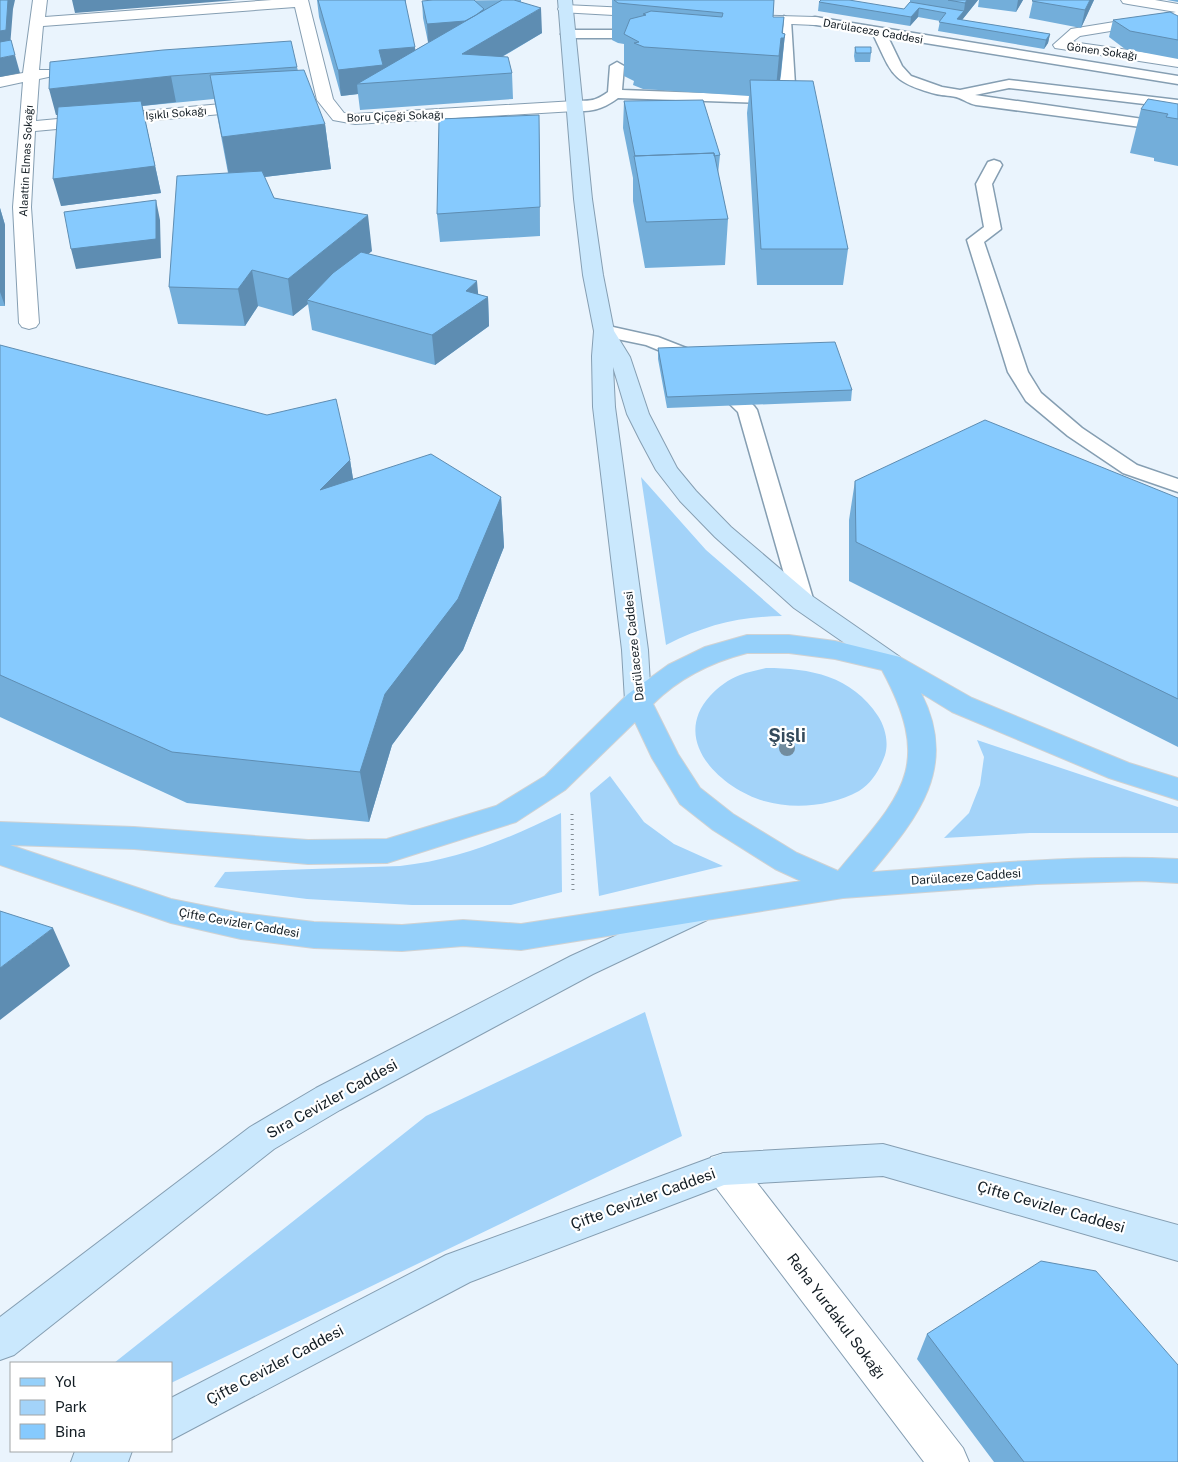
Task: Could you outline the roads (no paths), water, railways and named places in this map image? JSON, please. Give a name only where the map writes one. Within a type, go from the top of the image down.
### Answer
[{"type":"main road","name":"Darülaceze Caddesi","points":[[565,4],[583,199],[593,275],[604,331],[602,356],[604,407],[635,650],[638,702],[666,758],[690,796],[723,822],[786,861],[843,886],[1037,872],[1142,869],[1178,871]]},
{"type":"main road","name":"Darülaceze Caddesi","points":[[604,331],[620,357],[638,414],[667,470],[688,496],[723,532],[803,602],[891,663],[962,705],[1119,771],[1178,790]]},
{"type":"main road","points":[[0,833],[134,838],[308,852],[387,851],[506,814],[555,783],[654,687],[677,671],[714,653],[747,644],[789,644],[826,648],[891,663],[912,702],[920,731],[922,762],[917,786],[900,815],[843,886]]},
{"type":"main road","name":"Çifte Cevizler Caddesi","points":[[0,853],[171,910],[242,926],[314,936],[402,938],[463,933],[521,937],[843,886]]},
{"type":"main road","name":"Sıra Cevizler Caddesi","points":[[0,1341],[262,1138],[328,1099],[582,965],[697,910]]},
{"type":"main road","name":"Çifte Cevizler Caddesi","points":[[172,1419],[459,1268],[724,1169],[884,1160],[1178,1243]]},
{"type":"main road","points":[[91,1462],[110,1452]]},
{"type":"street","name":"Alaattin Elmas Sokağı","points":[[29,323],[14,208],[27,127],[33,47],[40,0]]},
{"type":"street","points":[[1117,26],[1118,0]]},
{"type":"street","points":[[1128,0],[1178,8]]},
{"type":"street","points":[[37,22],[301,1]]},
{"type":"street","name":"Boru Çiçeği Sokağı","points":[[301,1],[326,100],[340,118],[355,120],[575,106]]},
{"type":"street","name":"Darülaceze Caddesi","points":[[565,4],[662,14]]},
{"type":"street","name":"Darülaceze Caddesi","points":[[748,6],[733,19],[815,21]]},
{"type":"street","name":"Gönen Sokağı","points":[[1178,16],[1076,32],[1060,45],[1178,62]]},
{"type":"street","points":[[17,50],[33,47]]},
{"type":"street","points":[[293,49],[313,48]]},
{"type":"street","points":[[0,82],[31,75],[60,72]]},
{"type":"street","points":[[306,102],[326,100]]},
{"type":"street","name":"Işıklı Sokağı","points":[[27,127],[267,105]]},
{"type":"street","name":"Reha Yurdakul Sokağı","points":[[724,1169],[948,1462]]},
{"type":"lane","points":[[615,94],[622,67],[626,34],[642,13]]},
{"type":"lane","points":[[575,106],[600,105],[615,94],[789,101],[784,20]]},
{"type":"lane","name":"Darülaceze Caddesi","points":[[815,21],[878,30],[957,46],[1178,80]]},
{"type":"lane","points":[[878,30],[896,68],[906,79],[916,84],[940,91],[960,94],[976,101],[1178,128]]},
{"type":"lane","points":[[568,34],[643,35]]},
{"type":"lane","points":[[960,94],[1010,84],[1178,104]]},
{"type":"lane","points":[[994,165],[984,184],[993,229],[974,240],[1018,372],[1033,397],[1075,432],[1130,469],[1178,486]]},
{"type":"lane","points":[[604,331],[651,341],[692,357],[747,410],[803,602]]},
{"type":"district","name":"Şişli","points":[[787,736]]}]
